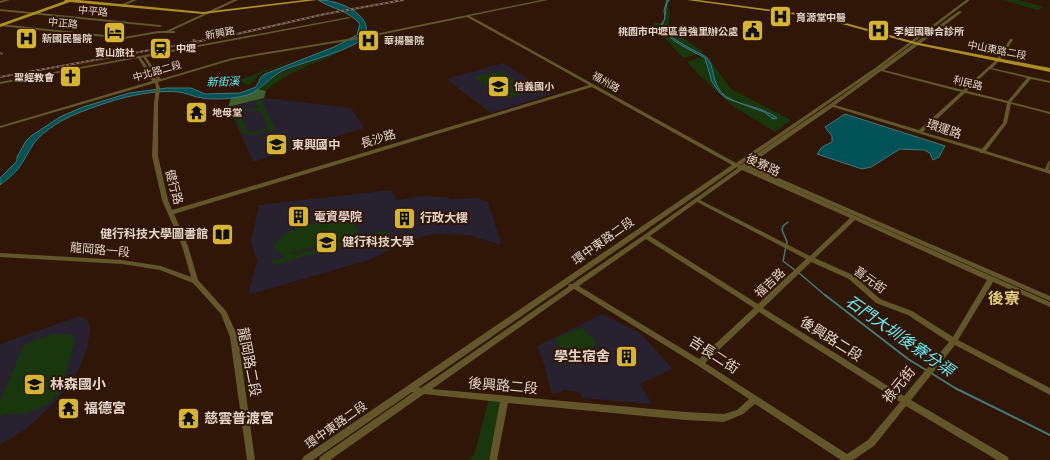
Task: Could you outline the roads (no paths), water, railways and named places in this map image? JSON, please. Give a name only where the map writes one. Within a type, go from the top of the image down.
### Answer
[{"type":"main road","points":[[66,0],[209,12],[314,0]]},
{"type":"main road","points":[[1,26],[71,0]]},
{"type":"main road","name":"中山東路二段","points":[[689,0],[820,17],[918,42],[1050,69]]},
{"type":"street","points":[[0,2],[8,0]]},
{"type":"street","points":[[122,5],[135,0]]},
{"type":"street","points":[[162,29],[174,29],[236,0]]},
{"type":"street","points":[[467,16],[546,0]]},
{"type":"street","points":[[962,1],[969,1]]},
{"type":"street","points":[[918,42],[969,1]]},
{"type":"street","points":[[918,42],[969,1]]},
{"type":"street","name":"中平路","points":[[0,10],[162,29]]},
{"type":"street","name":"中北路二段","points":[[0,127],[232,59],[365,37],[467,16]]},
{"type":"street","name":"福州路","points":[[467,16],[736,164]]},
{"type":"street","name":"新興路","points":[[0,83],[349,18]]},
{"type":"street","name":"中正路","points":[[1,26],[124,38],[162,29]]},
{"type":"street","points":[[162,29],[174,32]]},
{"type":"street","points":[[920,132],[998,59],[1011,40]]},
{"type":"street","name":"環中東路二段","points":[[323,460],[646,236],[780,140],[832,105],[918,42]]},
{"type":"street","name":"環中東路二段","points":[[306,460],[736,164],[918,42]]},
{"type":"street","name":"健行路","points":[[141,57],[153,80],[156,81],[158,91],[155,156],[165,200],[185,246],[195,281]]},
{"type":"street","points":[[989,68],[1050,82]]},
{"type":"street","name":"利民路","points":[[881,70],[1050,112]]},
{"type":"street","points":[[982,152],[1005,123],[1009,102],[1030,77]]},
{"type":"street","name":"長沙路","points":[[170,213],[593,85]]},
{"type":"street","name":"環運路","points":[[832,105],[1048,172]]},
{"type":"street","points":[[1048,172],[1050,163]]},
{"type":"street","name":"後寮路","points":[[736,164],[744,166],[1050,299]]},
{"type":"street","name":"後寮路","points":[[744,166],[854,218],[1050,305]]},
{"type":"street","name":"喜元街","points":[[696,200],[811,259],[851,277],[878,300],[910,313],[954,340],[1050,392]]},
{"type":"street","name":"福吉路","points":[[700,363],[854,218]]},
{"type":"street","name":"後興路二段","points":[[646,236],[904,400],[1005,460]]},
{"type":"street","name":"龍岡路一段","points":[[0,255],[122,262],[160,268],[195,281]]},
{"type":"street","name":"祿元街","points":[[848,460],[871,443],[904,400],[954,340],[991,279]]},
{"type":"street","name":"龍岡路二段","points":[[195,281],[224,312],[234,337],[251,460]]},
{"type":"street","points":[[559,286],[574,286]]},
{"type":"street","name":"吉長二街","points":[[574,286],[700,363],[848,460]]},
{"type":"street","name":"後興路二段","points":[[410,388],[422,391],[505,399],[724,418],[740,412],[756,399]]},
{"type":"street","points":[[493,460],[505,399]]},
{"type":"water","name":"新街溪","points":[[318,0],[340,4],[355,11],[364,20],[366,26],[366,33],[362,39],[348,48],[284,70],[257,90],[247,95],[213,99],[179,92],[153,92],[115,100],[78,113],[66,118],[48,129],[38,138],[18,169],[0,185],[0,178],[17,161],[17,157],[26,141],[31,136],[60,117],[83,107],[129,93],[167,88],[191,88],[205,94],[240,93],[256,87],[261,77],[265,74],[334,47],[357,35],[360,24],[355,19]]},
{"type":"water","points":[[667,0],[669,0],[666,6],[665,17],[664,10]]},
{"type":"water","points":[[664,20],[661,26],[668,33],[680,42],[706,57],[711,66],[718,87],[727,97],[737,102],[726,98],[720,93],[712,82],[705,58],[680,45],[664,32],[660,26]]},
{"type":"water","points":[[741,104],[757,108],[777,118],[773,119],[764,112]]},
{"type":"water","points":[[845,114],[945,146],[939,157],[933,160],[930,153],[924,150],[900,149],[871,167],[862,169],[817,154],[822,147],[832,142],[832,136],[825,127]]},
{"type":"waterway","name":"石門大圳後寮分渠","points":[[788,222],[783,226],[782,230],[787,242],[783,261],[796,271]]},
{"type":"waterway","name":"石門大圳後寮分渠","points":[[799,273],[826,296]]},
{"type":"waterway","name":"石門大圳後寮分渠","points":[[825,295],[908,359],[926,370]]},
{"type":"waterway","name":"石門大圳後寮分渠","points":[[931,373],[955,388],[1050,435]]},
{"type":"railway","points":[[0,77],[228,36],[325,14],[403,0]]},
{"type":"place","name":"育源堂中醫","points":[[780,17]]},
{"type":"place","name":"桃園市中壢區普強里辦公處","points":[[753,31]]},
{"type":"place","name":"李經國聯合診所","points":[[878,31]]},
{"type":"place","name":"寶山旅社","points":[[115,32]]},
{"type":"place","name":"新國民醫院","points":[[26,38]]},
{"type":"place","name":"華揚醫院","points":[[369,40]]},
{"type":"place","name":"中壢","points":[[161,48]]},
{"type":"place","name":"聖經教會","points":[[70,77]]},
{"type":"place","name":"信義國小","points":[[499,86]]},
{"type":"place","name":"地母堂","points":[[197,112]]},
{"type":"place","name":"東興國中","points":[[277,145]]},
{"type":"place","name":"電資學院","points":[[298,217]]},
{"type":"place","name":"行政大樓","points":[[404,218]]},
{"type":"place","name":"健行科技大學圖書館","points":[[223,234]]},
{"type":"place","name":"健行科技大學","points":[[327,242]]},
{"type":"place","name":"學生宿舍","points":[[626,356]]},
{"type":"place","name":"林森國小","points":[[34,384]]},
{"type":"place","name":"福德宮","points":[[69,408]]},
{"type":"place","name":"慈雲普渡宮","points":[[188,418]]},
{"type":"district","name":"後寮","points":[[1004,298]]}]
